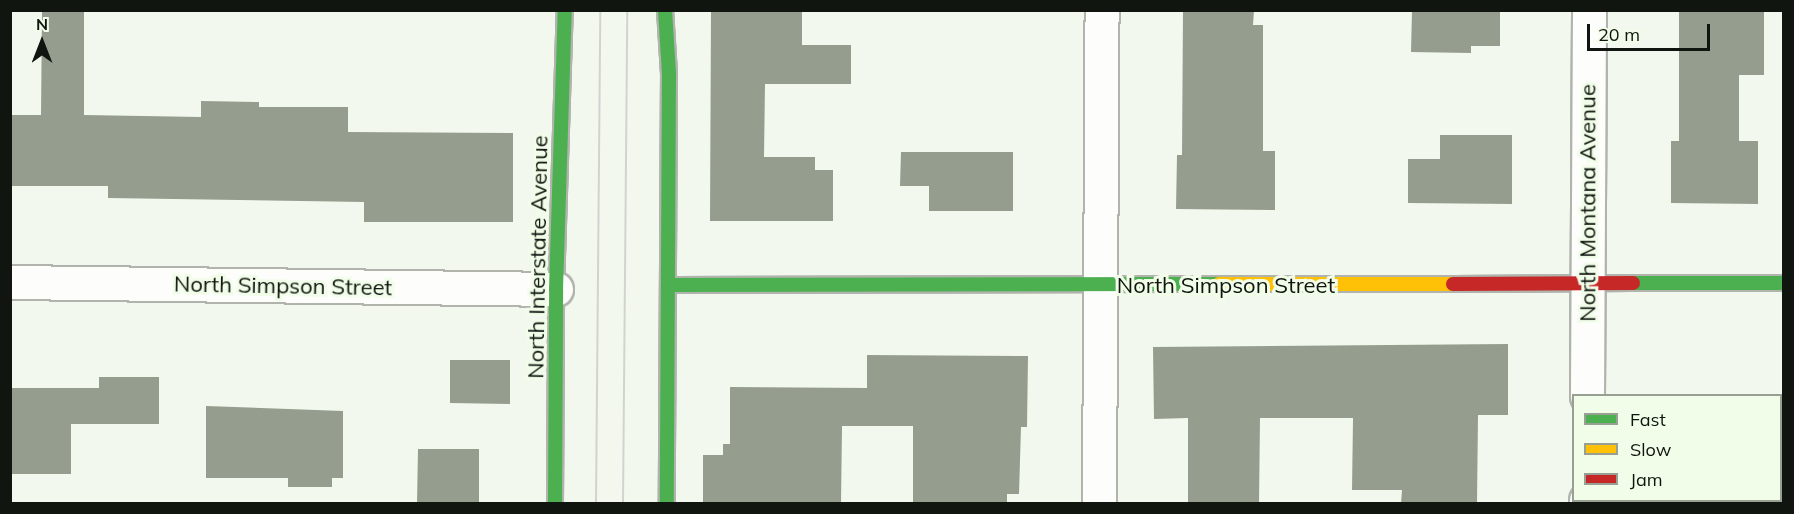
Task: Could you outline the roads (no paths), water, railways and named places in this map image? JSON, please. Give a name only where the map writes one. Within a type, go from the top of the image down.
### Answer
[{"type":"street","name":"North Interstate Avenue","points":[[555,504],[556,289],[565,10]]},
{"type":"street","points":[[665,10],[669,285],[667,504]]},
{"type":"street","points":[[1099,504],[1102,10]]},
{"type":"street","name":"North Montana Avenue","points":[[1587,394],[1589,10]]},
{"type":"street","name":"North Simpson Street","points":[[10,282],[556,289]]},
{"type":"street","name":"North Simpson Street","points":[[669,285],[1784,283]]},
{"type":"tram line","points":[[596,504],[600,10]]},
{"type":"tram line","points":[[623,504],[627,10]]}]
